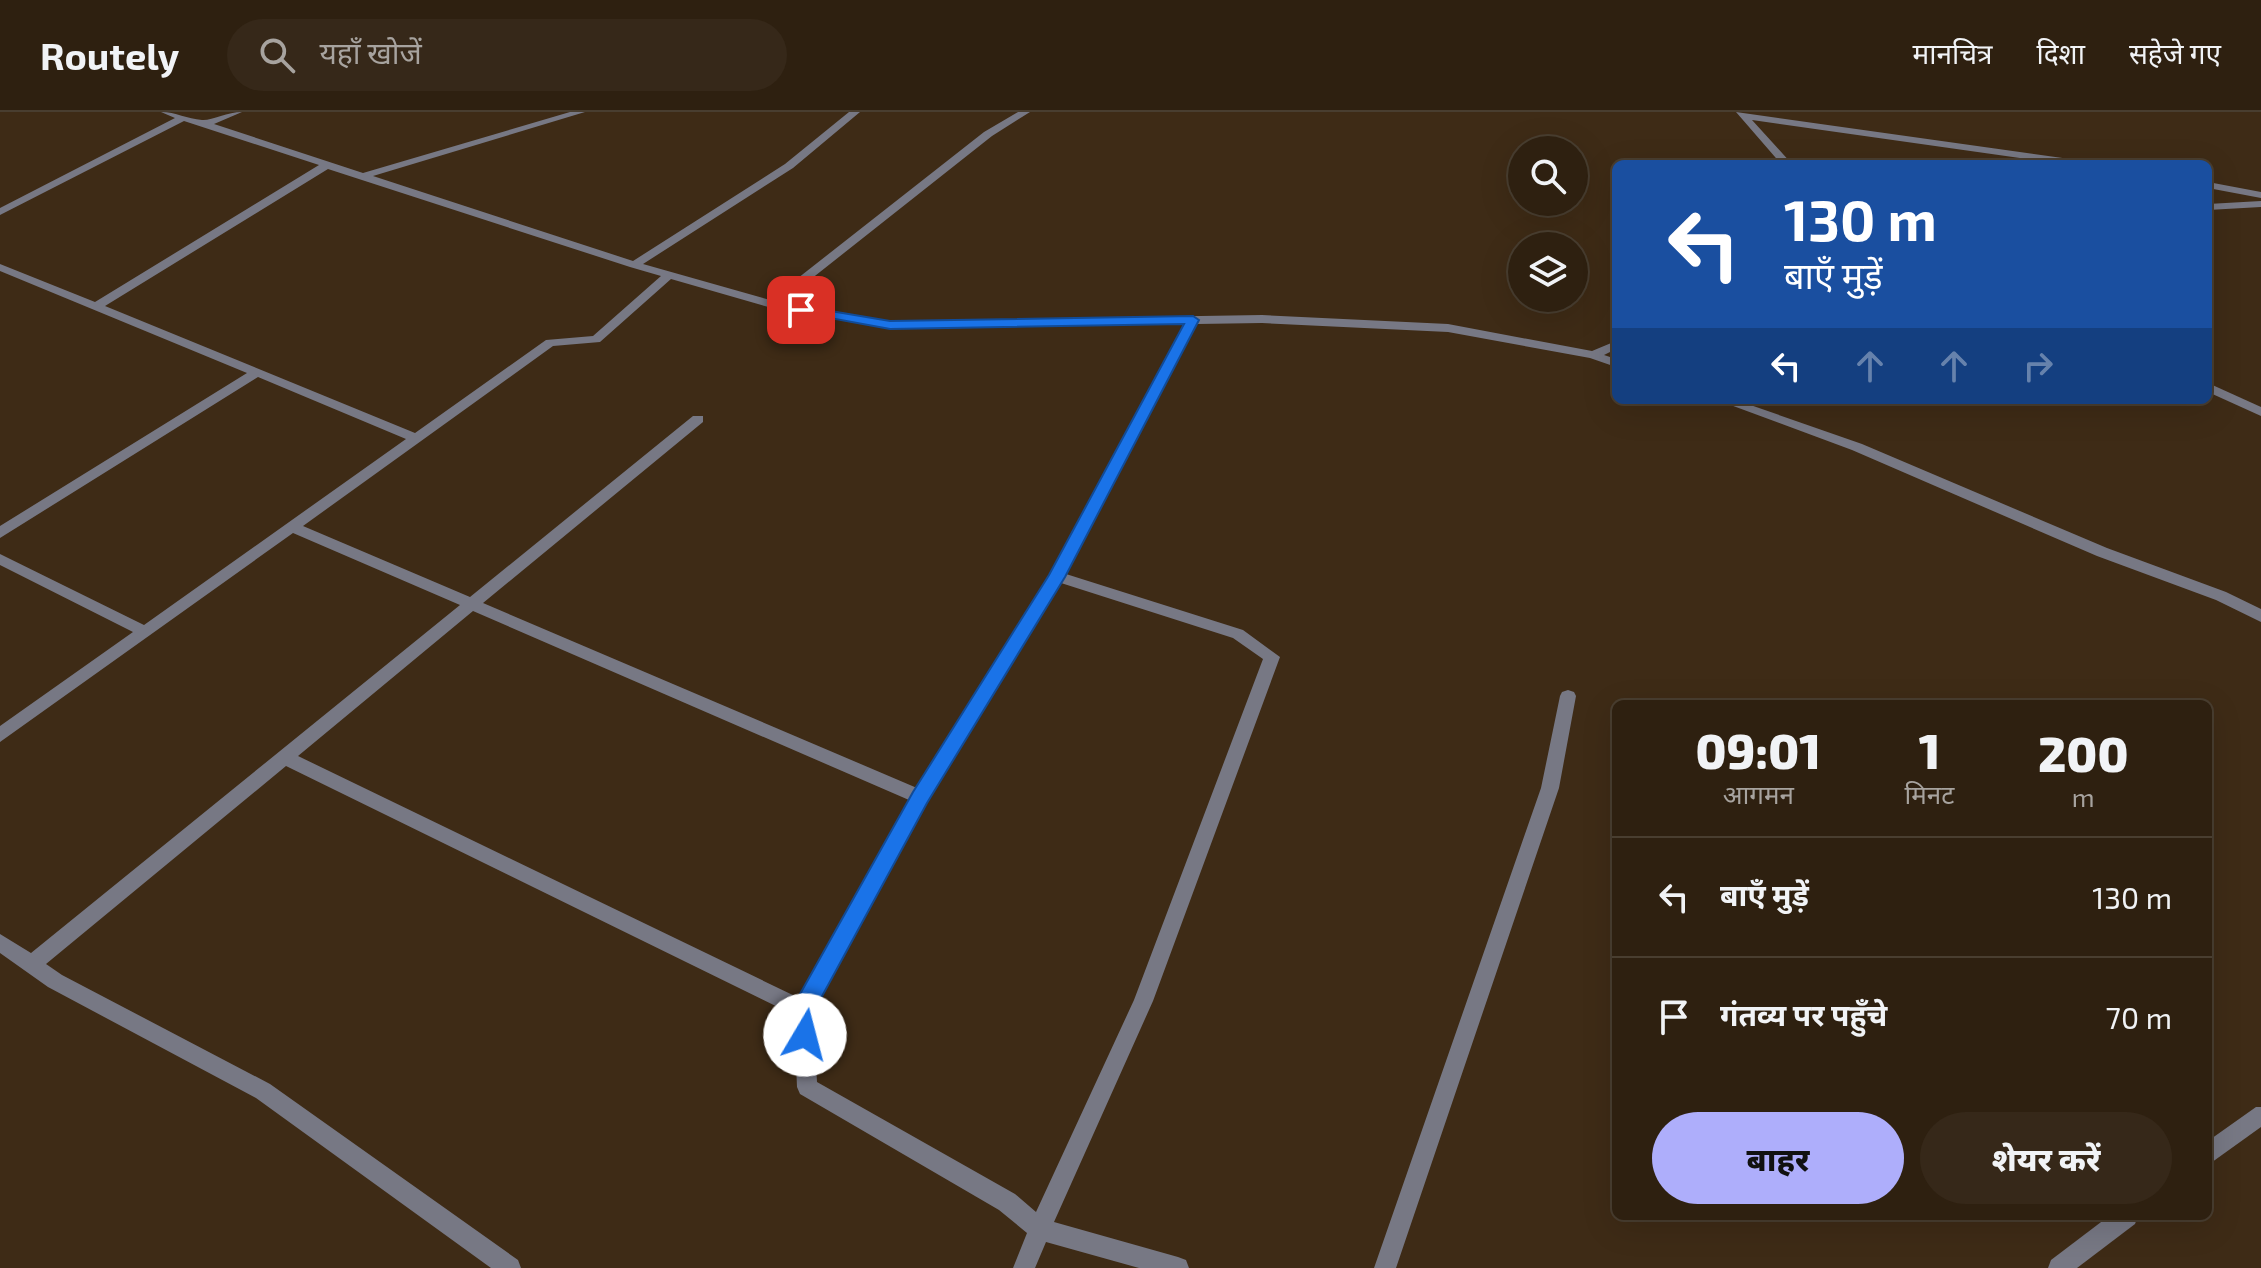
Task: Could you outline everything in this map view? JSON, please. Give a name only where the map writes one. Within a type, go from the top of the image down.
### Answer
[{"type":"street","points":[[166,112],[634,265],[772,304],[890,325],[1193,320],[1448,328],[1593,355],[1612,362]]},
{"type":"street","points":[[203,125],[237,112]]},
{"type":"street","points":[[361,177],[580,112]]},
{"type":"street","points":[[634,265],[789,166],[855,112]]},
{"type":"street","points":[[772,304],[988,134],[1025,112]]},
{"type":"street","points":[[1740,114],[1783,160]]},
{"type":"street","points":[[1740,114],[2056,160]]},
{"type":"street","points":[[0,212],[183,118]]},
{"type":"street","points":[[96,306],[327,165]]},
{"type":"street","points":[[2212,186],[2261,195]]},
{"type":"street","points":[[2212,207],[2261,204]]},
{"type":"street","points":[[0,267],[416,438]]},
{"type":"street","points":[[0,735],[550,343],[596,339],[669,275]]},
{"type":"street","points":[[1178,1268],[1040,1229],[1007,1202],[807,1087],[803,1010],[920,797],[1057,577],[1193,320]]},
{"type":"street","points":[[1593,355],[1612,347]]},
{"type":"street","points":[[0,533],[256,373]]},
{"type":"street","points":[[2212,389],[2261,412]]},
{"type":"street","points":[[1734,404],[1857,447],[2102,552],[2221,596],[2261,616]]},
{"type":"street","points":[[32,964],[698,419]]},
{"type":"street","points":[[292,527],[920,797]]},
{"type":"street","points":[[0,559],[145,632]]},
{"type":"street","points":[[1024,1268],[1143,1001],[1272,657],[1238,634],[1057,577]]},
{"type":"street","points":[[1385,1268],[1550,788],[1568,696]]},
{"type":"street","points":[[284,757],[803,1010]]},
{"type":"street","points":[[0,942],[55,981],[263,1091],[510,1268]]},
{"type":"street","points":[[2212,1151],[2256,1117],[2261,1117]]},
{"type":"street","points":[[2059,1268],[2122,1220]]},
{"type":"route","points":[[801,310],[890,325],[1193,320],[1057,577],[920,797],[803,1010],[805,1035]]}]
